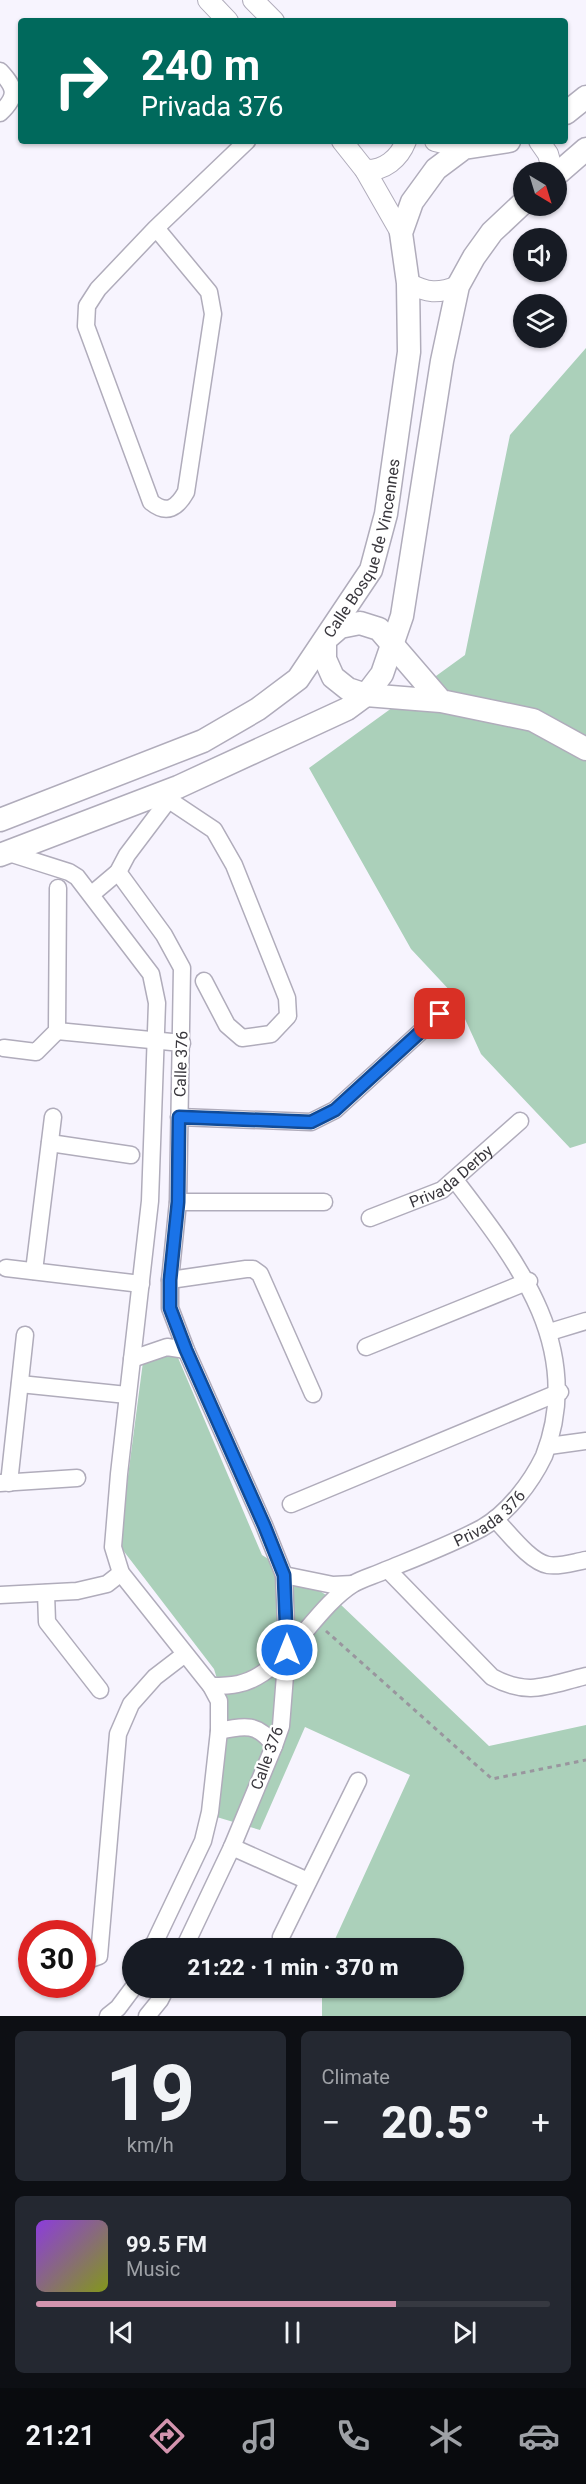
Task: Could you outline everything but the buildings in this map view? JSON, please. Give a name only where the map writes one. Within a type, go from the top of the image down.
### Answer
[{"type":"main road","points":[[568,111],[586,97]]},
{"type":"main road","name":"Calle Bosque de Vincennes","points":[[0,819],[203,741],[258,709],[298,679],[370,570],[386,514],[409,352],[408,283],[401,233],[412,202],[436,170],[464,148],[490,144]]},
{"type":"main road","points":[[567,164],[586,149]]},
{"type":"main road","name":"Calle Bosque de Vincennes","points":[[3,854],[174,793],[347,709],[366,694],[382,674],[402,616],[442,361],[458,286],[474,256],[492,232],[513,212]]},
{"type":"main road","points":[[441,701],[379,629],[360,623],[340,627],[325,640],[325,659],[333,677],[348,689],[366,694],[441,701],[533,720],[586,749]]},
{"type":"street","points":[[208,0],[225,18]]},
{"type":"street","points":[[254,0],[271,18]]},
{"type":"street","points":[[0,71],[12,83],[14,94],[9,105],[0,113]]},
{"type":"street","points":[[156,228],[209,292],[213,314],[186,492],[181,502],[170,509],[160,509],[151,502],[86,326],[87,306],[98,290],[156,228],[244,144]]},
{"type":"street","points":[[344,144],[365,171],[401,233]]},
{"type":"street","points":[[365,171],[376,171],[388,164],[402,151],[405,144]]},
{"type":"street","points":[[447,144],[464,148]]},
{"type":"street","points":[[541,144],[551,162]]},
{"type":"street","points":[[408,283],[424,291],[433,292],[442,292],[458,286]]},
{"type":"street","points":[[92,894],[118,872],[127,855],[174,793],[214,830],[234,865],[287,998],[288,1016],[271,1034],[242,1038],[227,1025],[204,981]]},
{"type":"street","name":"Calle 376","points":[[3,854],[74,874],[92,894],[151,974],[157,1003],[150,1201],[127,1395],[113,1548],[121,1573],[211,1686],[219,1701],[219,1731],[210,1812],[202,1841],[157,1938]]},
{"type":"street","name":"Calle 376","points":[[118,872],[164,935],[182,968],[178,1202],[170,1280],[170,1308],[284,1575],[287,1650],[281,1726],[232,1847],[189,1938]]},
{"type":"street","points":[[4,1048],[36,1052],[57,1031],[58,888]]},
{"type":"street","points":[[179,1117],[311,1122],[335,1110],[440,1014]]},
{"type":"street","points":[[57,1031],[182,1043]]},
{"type":"street","points":[[34,1271],[53,1117]]},
{"type":"street","name":"Privada Derby","points":[[370,1218],[441,1190],[520,1121]]},
{"type":"street","points":[[50,1143],[131,1155]]},
{"type":"street","name":"Privada 376","points":[[354,1584],[483,1527],[495,1519],[521,1492],[538,1467],[549,1446],[558,1414],[560,1392],[558,1352],[553,1330],[529,1281],[455,1180]]},
{"type":"street","points":[[178,1202],[324,1202]]},
{"type":"street","points":[[6,1268],[141,1284]]},
{"type":"street","points":[[170,1280],[254,1269],[260,1274],[314,1394]]},
{"type":"street","points":[[366,1347],[529,1281]]},
{"type":"street","points":[[553,1330],[586,1322]]},
{"type":"street","points":[[25,1335],[20,1384],[4,1483],[77,1478]]},
{"type":"street","points":[[132,1359],[167,1347],[186,1350]]},
{"type":"street","points":[[20,1384],[127,1395]]},
{"type":"street","points":[[291,1504],[560,1392]]},
{"type":"street","points":[[549,1446],[586,1441]]},
{"type":"street","points":[[495,1519],[535,1560],[548,1565],[563,1565],[586,1560]]},
{"type":"street","points":[[388,1569],[492,1677],[508,1686],[529,1690],[586,1676]]},
{"type":"street","points":[[0,1595],[77,1591],[107,1584],[121,1573]]},
{"type":"street","points":[[284,1575],[333,1586],[354,1584]]},
{"type":"street","points":[[211,1686],[238,1684],[254,1679],[271,1669],[333,1599],[354,1584]]},
{"type":"street","points":[[46,1593],[47,1622],[100,1690]]},
{"type":"street","points":[[96,1957],[99,1956],[118,1734],[131,1704],[155,1677],[185,1654]]},
{"type":"street","points":[[219,1731],[236,1727],[255,1728],[266,1734],[274,1746]]},
{"type":"street","points":[[281,1938],[358,1781]]},
{"type":"street","points":[[232,1847],[308,1881]]},
{"type":"street","points":[[108,2016],[126,1998]]},
{"type":"street","points":[[147,2016],[161,1998]]},
{"type":"path","points":[[314,1620],[492,1779],[586,1760]]},
{"type":"green space","points":[[586,348],[586,1143],[570,1148],[481,1054],[454,995],[411,949],[309,768],[465,655],[510,435]]},
{"type":"green space","points":[[176,1353],[262,1555],[339,1603],[489,1746],[586,1725],[586,2016],[322,2016],[322,1998],[464,1998],[464,1938],[336,1938],[410,1775],[305,1727],[260,1830],[210,1815],[226,1708],[214,1669],[119,1545],[144,1354]]},
{"type":"route","points":[[287,1650],[284,1575],[170,1308],[170,1280],[178,1202],[179,1117],[311,1122],[335,1110],[440,1014]]}]
